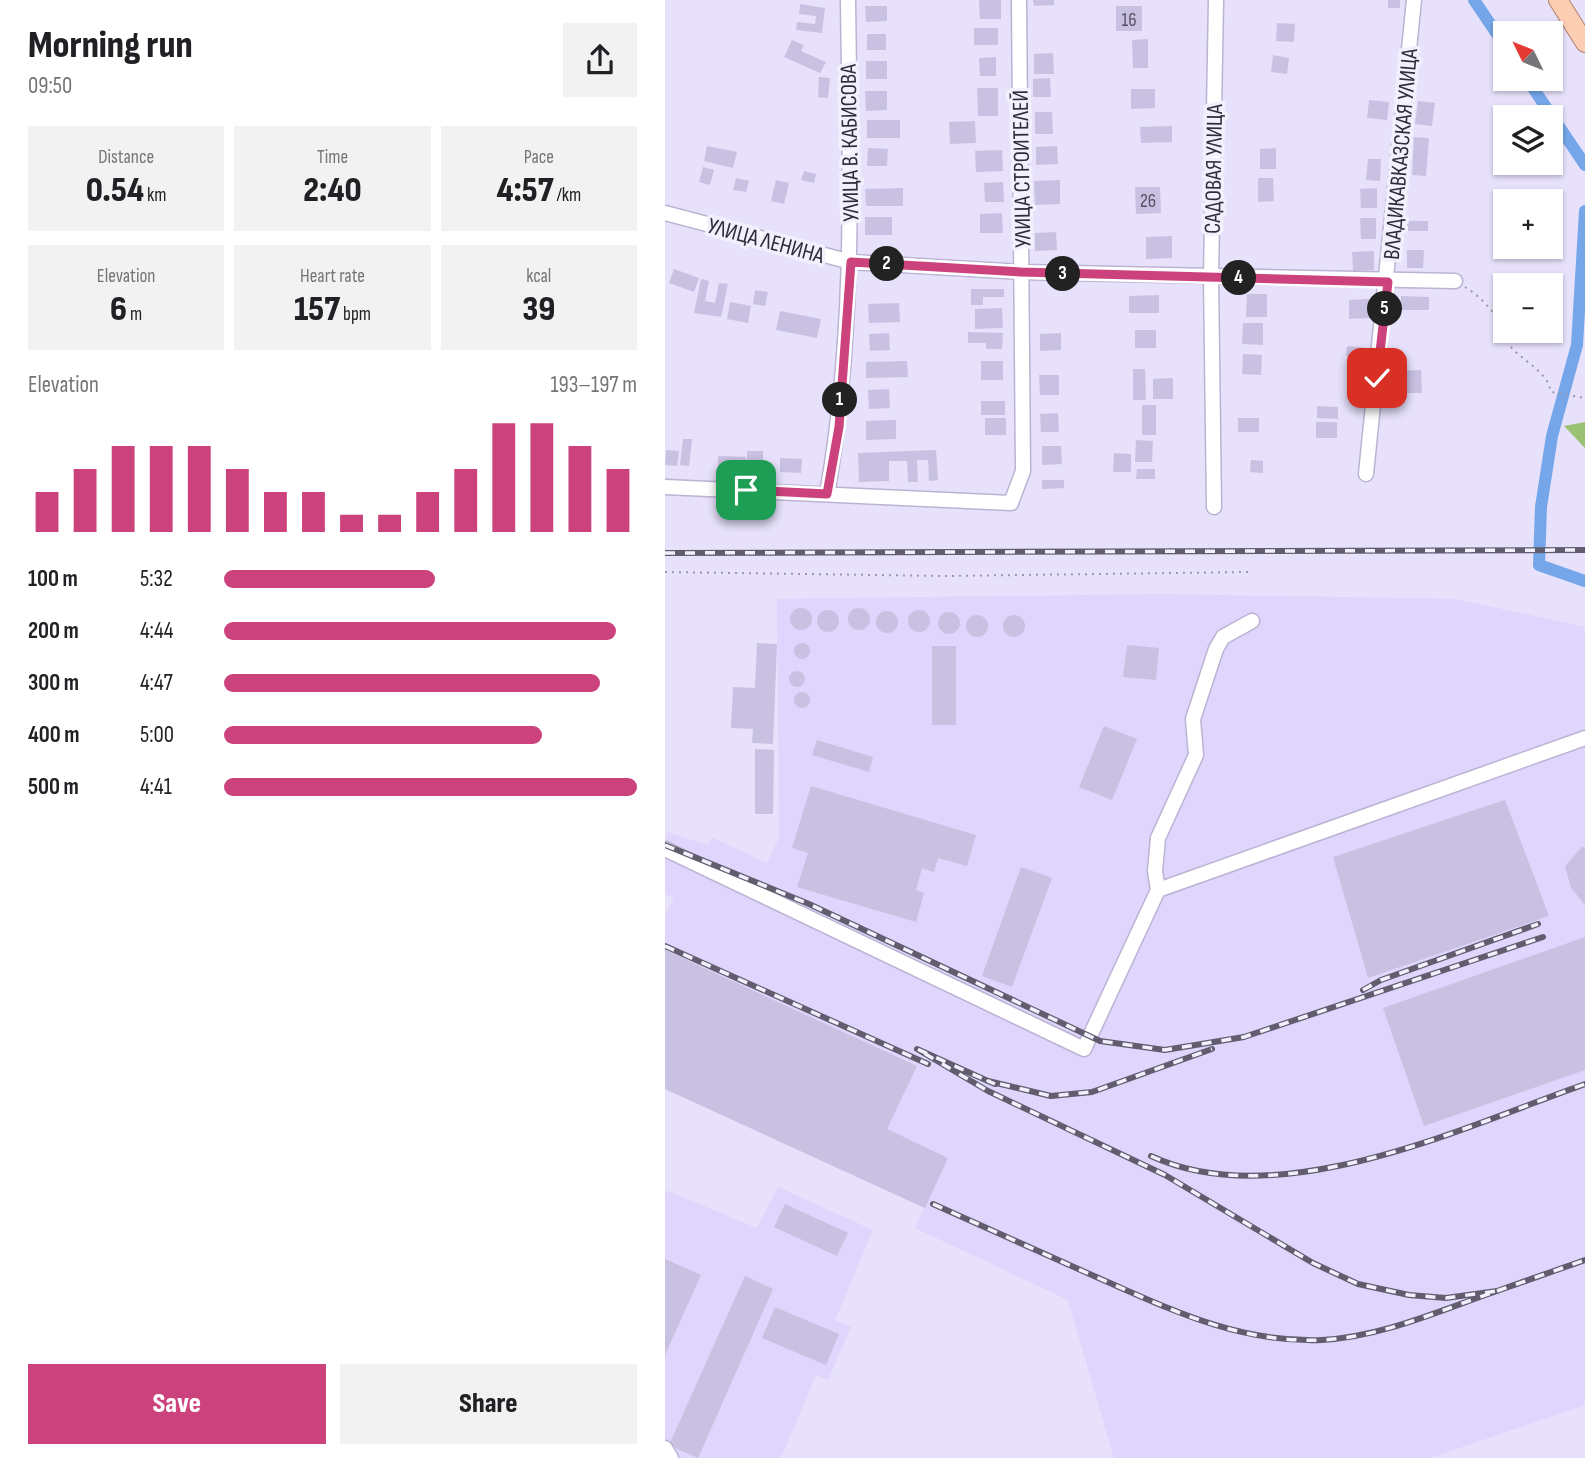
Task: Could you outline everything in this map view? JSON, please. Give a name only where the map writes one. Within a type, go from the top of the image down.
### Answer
[{"type":"main road","points":[[1558,0],[1585,43]]},
{"type":"street","name":"УЛИЦА В. КАБИСОВА","points":[[827,494],[839,427],[851,262],[848,0]]},
{"type":"street","name":"УЛИЦА СТРОИТЕЛЕЙ","points":[[827,494],[1011,503],[1023,471],[1019,0]]},
{"type":"street","name":"САДОВАЯ УЛИЦА","points":[[1214,507],[1211,277],[1216,0]]},
{"type":"street","name":"ВЛАДИКАВКАЗСКАЯ УЛИЦА","points":[[1366,474],[1388,282],[1413,0]]},
{"type":"street","name":"УЛИЦА ЛЕНИНА","points":[[665,214],[851,262],[1021,272],[1388,282],[1455,281]]},
{"type":"street","points":[[665,487],[827,494]]},
{"type":"street","points":[[665,849],[1084,1049],[1158,890],[1155,871],[1158,838],[1196,755],[1193,719],[1216,649],[1223,637],[1252,621]]},
{"type":"street","points":[[1158,890],[1585,738]]},
{"type":"street","points":[[665,1448],[671,1458]]},
{"type":"path","points":[[1455,281],[1478,295],[1501,324],[1510,346],[1532,363],[1549,385],[1551,392],[1585,398]]},
{"type":"path","points":[[665,572],[945,576],[1248,572]]},
{"type":"shaded area","points":[[1161,594],[1456,599],[1585,627],[1585,1405],[1430,1458],[1114,1458],[1068,1300],[915,1228],[924,1208],[665,1089],[665,916],[674,898],[665,894],[665,838],[667,832],[707,845],[713,838],[767,863],[779,838],[777,599]]},
{"type":"shaded area","points":[[778,1187],[873,1230],[835,1320],[851,1327],[828,1380],[816,1375],[781,1458],[665,1458],[665,1190],[757,1228]]},
{"type":"green space","points":[[1585,422],[1585,448],[1564,426]]},
{"type":"building","points":[[979,0],[1001,0],[1001,19],[980,19]]},
{"type":"building","points":[[1033,0],[1054,0],[1054,5],[1034,6]]},
{"type":"building","points":[[1388,0],[1400,0],[1400,8],[1388,8]]},
{"type":"building","points":[[800,4],[825,8],[822,33],[796,30],[797,22],[815,24],[816,16],[799,14]]},
{"type":"building","points":[[865,6],[887,6],[887,21],[866,22]]},
{"type":"building","points":[[1116,6],[1142,6],[1142,31],[1116,31]]},
{"type":"building","points":[[1277,23],[1295,24],[1294,42],[1276,41]]},
{"type":"building","points":[[974,28],[998,28],[998,45],[974,45]]},
{"type":"building","points":[[867,34],[886,34],[886,50],[867,50]]},
{"type":"building","points":[[1148,39],[1148,68],[1133,68],[1132,40]]},
{"type":"building","points":[[792,40],[804,45],[801,51],[826,62],[820,73],[784,57]]},
{"type":"building","points":[[1053,53],[1054,74],[1034,74],[1034,54]]},
{"type":"building","points":[[1273,55],[1289,58],[1287,74],[1271,72]]},
{"type":"building","points":[[996,57],[996,76],[980,76],[979,58]]},
{"type":"building","points":[[866,61],[887,61],[887,79],[866,79]]},
{"type":"building","points":[[819,77],[830,78],[828,98],[818,97]]},
{"type":"building","points":[[1050,78],[1051,97],[1033,97],[1033,79]]},
{"type":"building","points":[[977,88],[998,88],[998,116],[978,116]]},
{"type":"building","points":[[1131,89],[1155,89],[1155,108],[1131,109]]},
{"type":"building","points":[[865,91],[887,91],[887,110],[866,111]]},
{"type":"building","points":[[1369,100],[1389,102],[1387,120],[1367,118]]},
{"type":"building","points":[[1418,101],[1435,103],[1432,126],[1415,124]]},
{"type":"building","points":[[1035,112],[1052,112],[1053,134],[1035,134]]},
{"type":"building","points":[[867,120],[900,120],[900,138],[867,138]]},
{"type":"building","points":[[975,121],[976,143],[950,144],[949,122]]},
{"type":"building","points":[[1172,126],[1172,142],[1141,143],[1140,127]]},
{"type":"building","points":[[1414,137],[1429,138],[1426,176],[1412,175]]},
{"type":"building","points":[[707,146],[737,152],[733,168],[704,161]]},
{"type":"building","points":[[1057,146],[1058,164],[1036,165],[1036,147]]},
{"type":"building","points":[[868,148],[888,149],[887,166],[867,166]]},
{"type":"building","points":[[1276,148],[1276,169],[1260,169],[1260,149]]},
{"type":"building","points":[[1002,150],[1003,171],[976,172],[975,151]]},
{"type":"building","points":[[1368,159],[1381,159],[1380,181],[1366,180]]},
{"type":"building","points":[[703,167],[714,170],[710,185],[699,182]]},
{"type":"building","points":[[804,171],[816,174],[814,183],[801,180]]},
{"type":"building","points":[[736,178],[749,181],[746,192],[733,190]]},
{"type":"building","points":[[1258,178],[1273,178],[1274,201],[1258,202]]},
{"type":"building","points":[[776,180],[789,183],[784,204],[771,201]]},
{"type":"building","points":[[1060,180],[1060,204],[1035,205],[1034,181]]},
{"type":"building","points":[[1003,182],[1004,202],[985,202],[984,183]]},
{"type":"building","points":[[1135,187],[1160,187],[1161,213],[1136,214]]},
{"type":"building","points":[[903,188],[903,206],[866,206],[865,189]]},
{"type":"building","points":[[1377,188],[1377,208],[1361,208],[1360,189]]},
{"type":"building","points":[[1002,213],[1003,233],[980,233],[980,214]]},
{"type":"building","points":[[865,217],[892,217],[892,235],[865,235]]},
{"type":"building","points":[[1360,218],[1376,218],[1376,239],[1361,239]]},
{"type":"building","points":[[1407,221],[1428,221],[1428,231],[1407,231]]},
{"type":"building","points":[[1056,232],[1057,250],[1035,251],[1035,233]]},
{"type":"building","points":[[1172,236],[1172,258],[1146,259],[1146,237]]},
{"type":"building","points":[[1407,250],[1424,250],[1423,268],[1407,268]]},
{"type":"building","points":[[1374,251],[1374,270],[1353,271],[1352,252]]},
{"type":"building","points":[[674,269],[699,278],[694,292],[669,283]]},
{"type":"building","points":[[701,279],[709,281],[705,301],[715,303],[719,283],[728,284],[721,317],[694,313]]},
{"type":"building","points":[[971,289],[1004,289],[1004,297],[983,297],[983,305],[971,305]]},
{"type":"building","points":[[755,290],[768,292],[765,306],[753,304]]},
{"type":"building","points":[[1247,294],[1267,294],[1267,317],[1246,317]]},
{"type":"building","points":[[1159,295],[1159,313],[1129,313],[1129,296]]},
{"type":"building","points":[[1401,296],[1429,297],[1429,310],[1401,310]]},
{"type":"building","points":[[1369,299],[1370,318],[1349,319],[1349,300]]},
{"type":"building","points":[[730,302],[751,306],[748,323],[727,319]]},
{"type":"building","points":[[899,303],[900,322],[869,323],[868,304]]},
{"type":"building","points":[[1002,308],[1003,328],[975,329],[975,309]]},
{"type":"building","points":[[780,311],[821,319],[817,338],[776,330]]},
{"type":"building","points":[[1243,323],[1263,323],[1263,345],[1242,344]]},
{"type":"building","points":[[1135,330],[1156,330],[1156,348],[1135,348]]},
{"type":"building","points":[[968,332],[1003,333],[1002,349],[986,349],[986,343],[968,343]]},
{"type":"building","points":[[889,333],[890,350],[870,351],[869,334]]},
{"type":"building","points":[[1061,333],[1061,350],[1040,351],[1040,334]]},
{"type":"building","points":[[1347,346],[1367,348],[1366,358],[1346,356]]},
{"type":"building","points":[[1243,354],[1262,355],[1261,375],[1242,374]]},
{"type":"building","points":[[907,361],[908,377],[866,378],[866,362]]},
{"type":"building","points":[[981,361],[1003,361],[1003,380],[981,380]]},
{"type":"building","points":[[1133,369],[1145,369],[1146,400],[1133,400]]},
{"type":"building","points":[[1421,370],[1422,393],[1398,393],[1397,371]]},
{"type":"building","points":[[1039,375],[1059,375],[1059,395],[1040,395]]},
{"type":"building","points":[[1173,378],[1173,399],[1153,399],[1153,379]]},
{"type":"building","points":[[889,389],[890,408],[869,409],[868,390]]},
{"type":"building","points":[[981,401],[1005,401],[1005,415],[981,415]]},
{"type":"building","points":[[1142,405],[1156,405],[1156,435],[1142,435]]},
{"type":"building","points":[[1317,406],[1338,407],[1338,419],[1317,418]]},
{"type":"building","points":[[1058,413],[1059,432],[1041,432],[1040,414]]},
{"type":"building","points":[[985,418],[1006,418],[1006,435],[985,435]]},
{"type":"building","points":[[1238,418],[1259,418],[1259,432],[1238,432]]},
{"type":"building","points":[[896,420],[896,439],[866,440],[866,421]]},
{"type":"building","points":[[1316,422],[1337,422],[1337,438],[1316,438]]},
{"type":"building","points":[[683,439],[692,439],[689,466],[680,465]]},
{"type":"building","points":[[1136,440],[1153,441],[1152,462],[1135,462]]},
{"type":"building","points":[[1042,446],[1061,446],[1062,464],[1042,465]]},
{"type":"building","points":[[666,450],[679,451],[677,466],[665,465]]},
{"type":"building","points":[[936,450],[938,480],[929,481],[928,460],[917,460],[918,482],[908,482],[907,461],[889,461],[889,481],[859,482],[858,453]]},
{"type":"building","points":[[747,451],[763,451],[763,469],[747,469]]},
{"type":"building","points":[[1114,453],[1131,454],[1131,472],[1113,472]]},
{"type":"building","points":[[718,456],[746,457],[746,472],[718,471]]},
{"type":"building","points":[[780,458],[802,459],[801,473],[780,472]]},
{"type":"building","points":[[1251,460],[1263,461],[1263,473],[1250,472]]},
{"type":"building","points":[[1137,469],[1155,469],[1155,479],[1136,479]]},
{"type":"building","points":[[1042,480],[1064,480],[1064,488],[1042,489]]},
{"type":"building","points":[[801,608],[809,611],[812,619],[809,627],[801,630],[793,627],[790,619],[793,611]]},
{"type":"building","points":[[859,608],[867,611],[870,619],[867,627],[859,630],[851,627],[848,619],[851,611]]},
{"type":"building","points":[[828,610],[836,613],[839,621],[836,629],[828,632],[820,629],[817,621],[820,613]]},
{"type":"building","points":[[919,610],[927,613],[930,621],[927,629],[919,632],[911,629],[908,621],[911,613]]},
{"type":"building","points":[[887,611],[895,614],[898,622],[895,630],[887,633],[879,630],[876,622],[879,614]]},
{"type":"building","points":[[949,612],[957,615],[960,623],[957,631],[949,634],[941,631],[938,623],[941,615]]},
{"type":"building","points":[[977,615],[985,618],[988,626],[985,634],[977,637],[969,634],[966,626],[969,618]]},
{"type":"building","points":[[1014,615],[1022,618],[1025,626],[1022,634],[1014,637],[1006,634],[1003,626],[1006,618]]},
{"type":"building","points":[[757,643],[777,644],[773,744],[752,743],[753,729],[731,728],[733,687],[755,688]]},
{"type":"building","points":[[799,643],[805,643],[810,651],[808,657],[799,659],[794,654],[794,648]]},
{"type":"building","points":[[1127,645],[1159,648],[1156,680],[1123,677]]},
{"type":"building","points":[[932,646],[956,646],[956,725],[932,725]]},
{"type":"building","points":[[794,671],[800,671],[805,679],[803,685],[794,687],[789,682],[789,676]]},
{"type":"building","points":[[799,692],[805,692],[810,700],[808,706],[799,708],[794,703],[794,697]]},
{"type":"building","points":[[1104,726],[1137,739],[1112,800],[1079,787]]},
{"type":"building","points":[[817,740],[873,757],[869,772],[812,755]]},
{"type":"building","points":[[755,749],[774,750],[773,814],[755,814]]},
{"type":"building","points":[[811,786],[976,835],[967,866],[938,858],[934,872],[922,868],[916,890],[924,893],[916,922],[797,887],[808,853],[792,848]]},
{"type":"building","points":[[1505,800],[1549,916],[1368,978],[1333,857]]},
{"type":"building","points":[[1585,847],[1585,905],[1571,888],[1565,866]]},
{"type":"building","points":[[1021,867],[1052,878],[1012,987],[982,976]]},
{"type":"building","points":[[1585,937],[1585,1070],[1424,1126],[1383,1008]]},
{"type":"building","points":[[665,950],[917,1066],[887,1129],[948,1158],[925,1208],[665,1089]]},
{"type":"building","points":[[785,1204],[848,1233],[837,1256],[774,1227]]},
{"type":"building","points":[[665,1259],[701,1275],[665,1355]]},
{"type":"building","points":[[745,1276],[773,1289],[698,1458],[669,1445]]},
{"type":"building","points":[[775,1307],[839,1334],[826,1365],[762,1338]]},
{"type":"waterway","points":[[1474,0],[1493,28]]},
{"type":"waterway","points":[[1535,91],[1585,165]]},
{"type":"waterway","points":[[1585,211],[1577,345],[1552,436],[1541,507],[1539,565],[1585,581]]},
{"type":"railway","points":[[665,553],[1585,550]]},
{"type":"railway","points":[[665,845],[809,904],[1100,1041],[1165,1050],[1244,1037],[1543,937]]},
{"type":"railway","points":[[1363,990],[1381,980],[1538,924]]},
{"type":"railway","points":[[665,946],[928,1064]]},
{"type":"railway","points":[[933,1204],[1177,1312],[1232,1330],[1261,1336],[1322,1340],[1367,1334],[1411,1322],[1497,1291],[1446,1298],[1409,1295],[1358,1284],[1313,1263],[1165,1175],[988,1091],[917,1049],[988,1081]]},
{"type":"railway","points":[[995,1084],[988,1081],[1051,1096],[1092,1092],[1212,1049]]},
{"type":"railway","points":[[1151,1156],[1201,1172],[1255,1176],[1312,1171],[1369,1159],[1427,1142],[1585,1084]]},
{"type":"railway","points":[[1497,1291],[1585,1260]]},
{"type":"route","points":[[746,490],[827,494],[839,427],[842,354],[851,262],[1021,272],[1388,282],[1377,378]]}]
